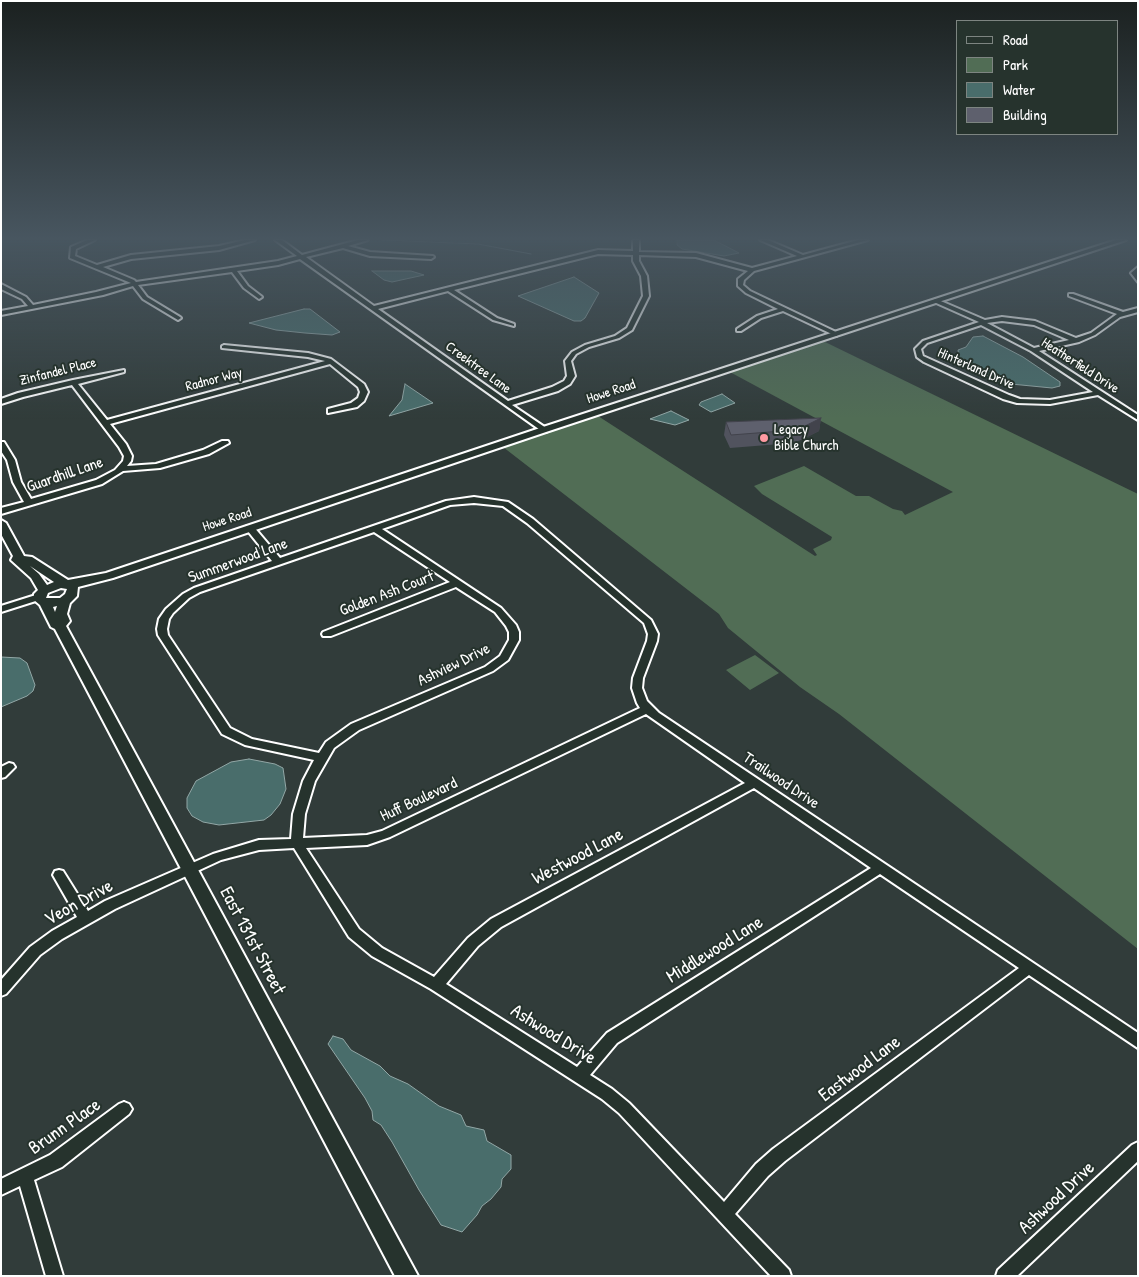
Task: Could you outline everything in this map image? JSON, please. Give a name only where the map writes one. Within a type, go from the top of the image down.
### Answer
[{"type":"street","points":[[25,300],[31,306]]},
{"type":"street","points":[[1,313],[65,300]]},
{"type":"street","points":[[149,300],[178,318]]},
{"type":"street","name":"Creektree Lane","points":[[362,300],[543,430]]},
{"type":"street","points":[[373,308],[407,300]]},
{"type":"street","points":[[466,300],[496,319],[512,325]]},
{"type":"street","points":[[507,404],[555,389],[567,382],[571,376],[568,360],[574,353],[587,346],[617,337],[630,329],[645,300]]},
{"type":"street","points":[[763,300],[836,334]]},
{"type":"street","name":"Howe Road","points":[[68,591],[543,430],[939,300]]},
{"type":"street","points":[[1083,300],[1122,314]]},
{"type":"street","name":"Heatherfield Drive","points":[[932,302],[981,323],[1033,350],[1138,418]]},
{"type":"street","points":[[738,330],[759,317],[783,310]]},
{"type":"street","points":[[1033,350],[1077,341],[1093,334],[1122,314],[1138,310]]},
{"type":"street","points":[[981,323],[1002,319],[1028,322],[1077,341]]},
{"type":"street","name":"Hinterland Drive","points":[[981,323],[924,342],[918,346],[919,354],[926,361],[1020,402],[1050,402],[1099,393]]},
{"type":"street","points":[[224,348],[325,358],[361,386],[364,392],[361,399],[354,405],[331,411]]},
{"type":"street","name":"Radnor Way","points":[[105,423],[330,362]]},
{"type":"street","name":"Zinfandel Place","points":[[1,402],[73,382],[122,372]]},
{"type":"street","name":"Guardhill Lane","points":[[1,511],[99,482],[122,468],[127,461],[126,452],[73,382]]},
{"type":"street","points":[[1,444],[11,460],[17,482],[30,503]]},
{"type":"street","points":[[122,468],[156,466],[206,452],[225,444]]},
{"type":"street","name":"Summerwood Lane","points":[[321,758],[249,742],[226,731],[163,635],[164,619],[176,604],[197,590],[449,503],[474,500],[495,501],[512,508],[525,516],[648,622],[653,634],[652,642],[638,678],[637,688],[642,703],[647,709]]},
{"type":"street","name":"East 131st Street","points":[[1,523],[19,556],[17,560],[35,576],[42,597],[55,624],[60,626],[407,1276]]},
{"type":"street","points":[[250,528],[278,562]]},
{"type":"street","name":"Ashview Drive","points":[[297,843],[299,814],[309,781],[330,745],[355,727],[489,669],[504,658],[514,640],[514,632],[508,620],[498,610],[374,528]]},
{"type":"street","name":"East 131st Street","points":[[19,556],[25,557],[68,591]]},
{"type":"street","name":"Golden Ash Court","points":[[327,634],[457,583]]},
{"type":"street","points":[[42,597],[54,585],[68,591]]},
{"type":"street","points":[[1,609],[68,591]]},
{"type":"street","points":[[60,626],[64,621],[61,614],[68,591]]},
{"type":"street","name":"Trailwood Drive","points":[[647,709],[1138,1041]]},
{"type":"street","name":"Huff Boulevard","points":[[190,870],[242,849],[297,843],[367,840],[386,834],[647,709]]},
{"type":"street","name":"Westwood Lane","points":[[436,985],[473,942],[496,923],[754,783]]},
{"type":"street","name":"Ashwood Drive","points":[[297,843],[354,933],[377,952],[436,985],[580,1075],[607,1094],[624,1108],[783,1276]]},
{"type":"street","name":"Middlewood Lane","points":[[580,1075],[612,1038],[880,868]]},
{"type":"street","name":"Veon Drive","points":[[1,990],[35,951],[57,935],[85,918],[190,870]]},
{"type":"street","points":[[59,875],[85,918]]},
{"type":"street","name":"Eastwood Lane","points":[[724,1214],[762,1170],[779,1154],[1029,968]]},
{"type":"street","name":"Brunn Place","points":[[1,1188],[42,1169],[71,1151],[124,1109]]},
{"type":"street","name":"Ashwood Drive","points":[[1004,1276],[1138,1150]]},
{"type":"street","points":[[25,1177],[55,1276]]},
{"type":"green space","points":[[823,341],[1138,494],[1138,949],[839,714],[800,687],[728,628],[719,614],[503,447],[598,416],[815,556],[817,555],[813,549],[831,540],[832,537],[762,494],[754,486],[804,466],[856,496],[869,496],[893,509],[902,511],[905,515],[953,492],[728,371]]},
{"type":"green space","points":[[755,655],[779,673],[750,690],[726,670]]},
{"type":"water","points":[[526,300],[595,300],[585,318],[581,321],[574,321]]},
{"type":"water","points":[[310,309],[340,332],[332,335],[305,333],[276,330],[249,323]]},
{"type":"water","points":[[983,336],[1023,357],[1060,382],[1060,386],[1052,388],[998,381],[965,364],[959,356],[958,350],[966,347],[973,337]]},
{"type":"water","points":[[405,384],[433,403],[389,416],[402,400]]},
{"type":"water","points":[[722,394],[735,403],[711,412],[699,405],[701,402]]},
{"type":"water","points":[[671,411],[689,420],[675,425],[650,419]]},
{"type":"water","points":[[1,657],[20,658],[27,663],[35,685],[33,691],[27,696],[1,707]]},
{"type":"water","points":[[249,759],[275,764],[283,768],[286,789],[280,804],[271,815],[264,820],[219,825],[203,822],[192,816],[187,808],[187,798],[196,781],[231,762]]},
{"type":"water","points":[[333,1036],[343,1039],[351,1050],[380,1066],[390,1076],[408,1084],[439,1106],[461,1115],[466,1126],[484,1130],[487,1141],[511,1155],[511,1169],[502,1179],[501,1187],[482,1206],[477,1215],[462,1232],[441,1225],[381,1125],[373,1120],[372,1111],[365,1098],[328,1044]]},
{"type":"building","points":[[821,418],[803,427],[795,428],[798,435],[784,435],[782,431],[731,435],[726,422]]},
{"type":"place","name":"Legacy Bible Church","points":[[764,438]]}]
